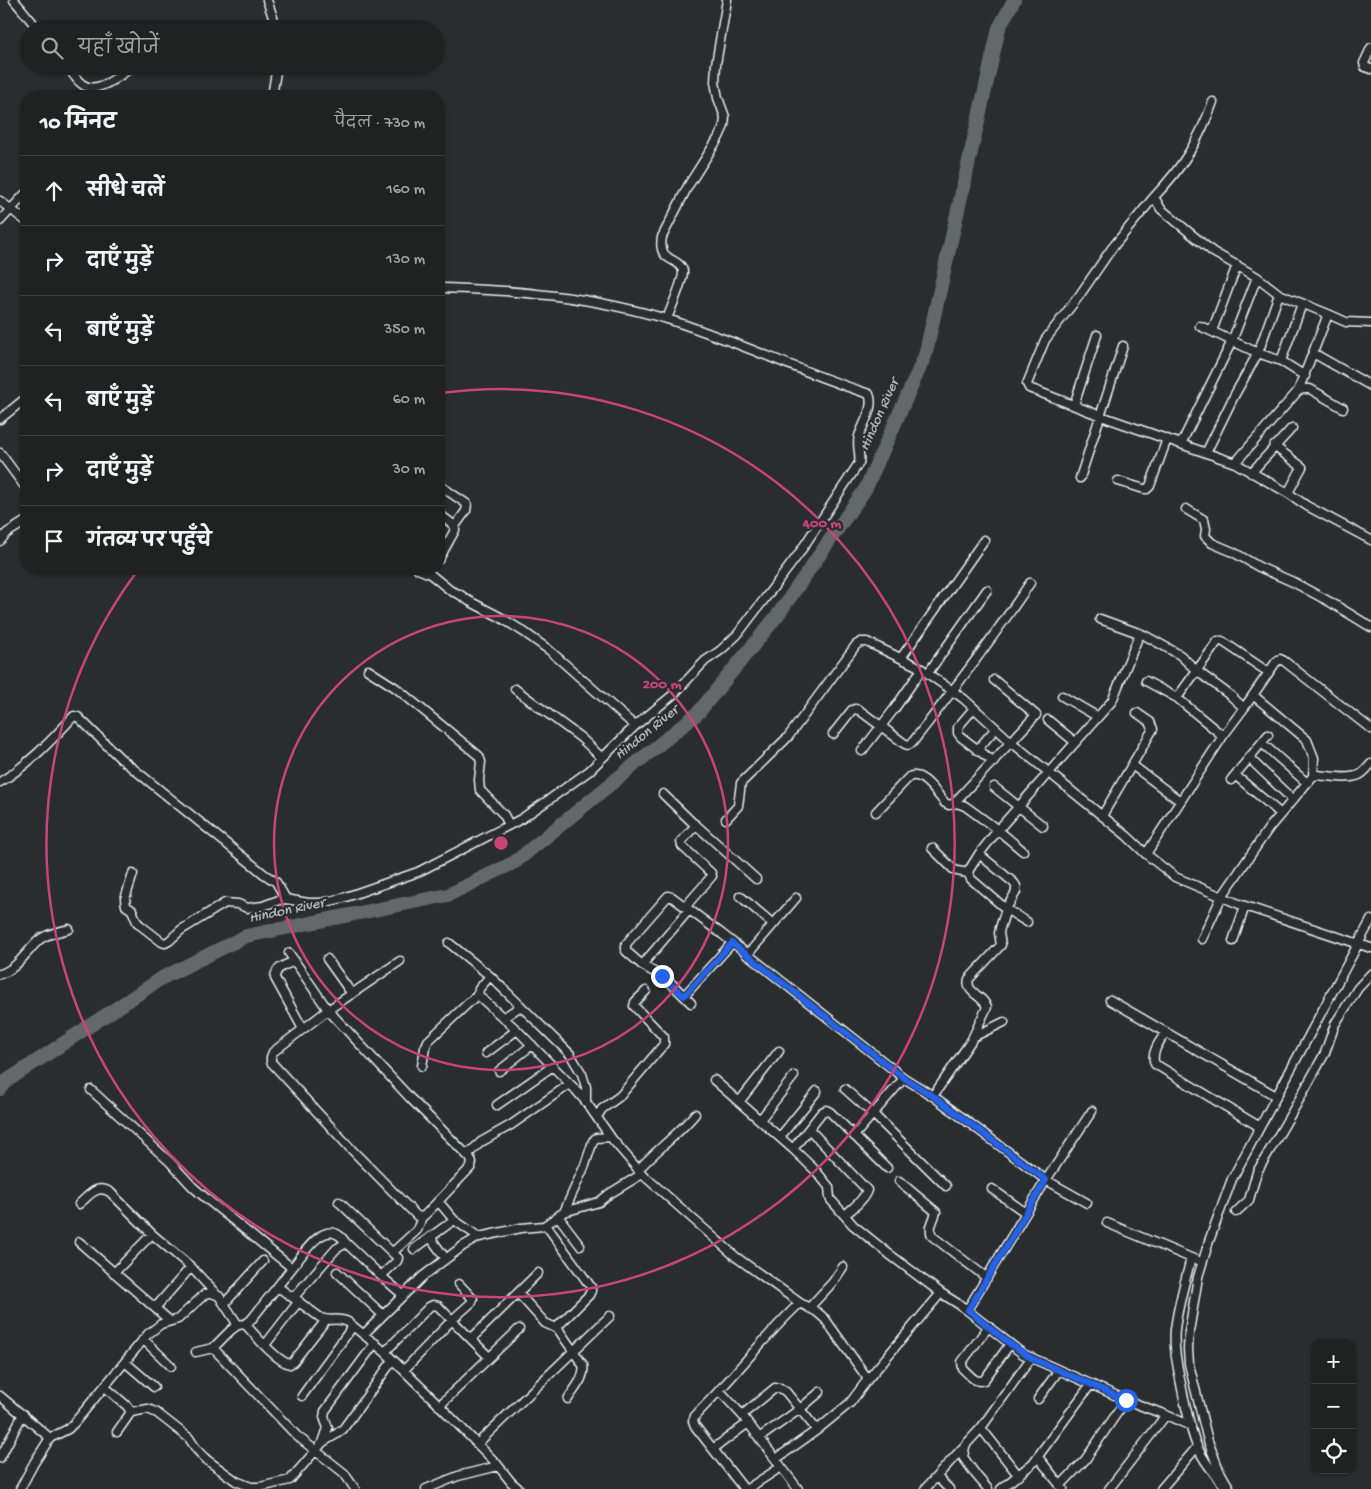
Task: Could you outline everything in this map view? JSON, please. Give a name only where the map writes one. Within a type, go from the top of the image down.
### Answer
[{"type":"street","points":[[14,0],[31,20]]},
{"type":"street","points":[[267,0],[273,20]]},
{"type":"street","points":[[667,320],[682,280],[682,271],[680,267],[662,252],[662,237],[688,186],[719,137],[725,122],[715,82],[716,64],[727,0]]},
{"type":"street","points":[[1371,48],[1364,63],[1365,67],[1371,70]]},
{"type":"street","points":[[74,75],[82,84],[93,88],[100,87],[119,75]]},
{"type":"street","points":[[273,90],[276,75]]},
{"type":"street","points":[[1213,102],[1204,126],[1189,154],[1112,248],[1079,296],[1045,340],[1027,384],[1029,388],[1101,416],[1235,464],[1288,493],[1307,506],[1371,540]]},
{"type":"street","points":[[1154,197],[1161,209],[1213,252],[1257,277],[1280,294],[1346,322],[1371,323]]},
{"type":"street","points":[[0,221],[20,199]]},
{"type":"street","points":[[0,201],[20,216]]},
{"type":"street","points":[[1212,331],[1237,265]]},
{"type":"street","points":[[1181,444],[1232,341],[1257,277]]},
{"type":"street","points":[[133,874],[125,899],[126,906],[132,910],[140,925],[165,943],[181,930],[220,905],[232,903],[247,908],[255,908],[286,899],[308,903],[342,898],[418,872],[521,819],[578,780],[635,726],[674,694],[705,662],[737,635],[790,567],[857,468],[860,459],[858,442],[871,402],[869,394],[823,378],[752,349],[667,320],[590,301],[537,294],[445,288]]},
{"type":"street","points":[[1206,453],[1234,396],[1258,354],[1280,294]]},
{"type":"street","points":[[1281,361],[1302,304]]},
{"type":"street","points":[[1235,464],[1298,391],[1328,314]]},
{"type":"street","points":[[1200,326],[1258,354],[1281,361],[1305,376]]},
{"type":"street","points":[[1074,405],[1097,336]]},
{"type":"street","points":[[1080,478],[1123,346]]},
{"type":"street","points":[[1314,352],[1371,386]]},
{"type":"street","points":[[1298,391],[1310,389],[1343,408]]},
{"type":"street","points":[[0,419],[20,403]]},
{"type":"street","points":[[1251,473],[1292,428]]},
{"type":"street","points":[[1118,481],[1147,489],[1150,486],[1167,439]]},
{"type":"street","points":[[1274,446],[1302,467],[1288,493]]},
{"type":"street","points":[[0,453],[20,480]]},
{"type":"street","points":[[445,489],[467,504],[466,511],[455,526],[455,530],[445,541]]},
{"type":"street","points":[[1186,509],[1204,520],[1206,529],[1204,536],[1212,543],[1316,594],[1371,627]]},
{"type":"street","points":[[445,518],[455,526]]},
{"type":"street","points":[[0,541],[7,533],[20,525]]},
{"type":"street","points":[[901,658],[984,540]]},
{"type":"street","points":[[434,575],[451,591],[500,617],[549,650],[635,726]]},
{"type":"street","points":[[833,734],[852,710],[855,709],[905,744],[912,743],[953,691],[969,667],[988,645],[1030,583]]},
{"type":"street","points":[[862,751],[987,590]]},
{"type":"street","points":[[1100,619],[1140,633],[1180,655],[1244,708]]},
{"type":"street","points":[[968,874],[979,854],[998,830],[1112,701],[1140,633]]},
{"type":"street","points":[[1177,698],[1216,642],[1220,640],[1268,672]]},
{"type":"street","points":[[726,819],[738,806],[741,783],[788,737],[856,645],[861,642],[867,642],[925,671],[953,691],[1010,741],[1175,877],[1220,898],[1371,948]]},
{"type":"street","points":[[1146,854],[1223,736],[1268,672],[1280,659],[1371,729]]},
{"type":"street","points":[[368,670],[396,688],[479,756],[482,762],[479,780],[480,790],[504,815],[509,825]]},
{"type":"street","points":[[876,812],[912,775],[922,778],[944,803],[949,805],[954,803],[994,762],[1010,741],[1036,716],[994,680]]},
{"type":"street","points":[[1146,681],[1177,698],[1223,736]]},
{"type":"street","points":[[515,689],[575,733],[602,758]]},
{"type":"street","points":[[1202,939],[1220,898],[1269,828],[1313,776],[1314,758],[1307,740],[1253,695]]},
{"type":"street","points":[[1062,696],[1098,717]]},
{"type":"street","points":[[974,708],[958,727],[958,733],[994,762]]},
{"type":"street","points":[[1102,816],[1153,729],[1150,722],[1137,713]]},
{"type":"street","points":[[0,782],[23,767],[74,716],[78,717],[120,758],[276,882],[286,899]]},
{"type":"street","points":[[1048,720],[1075,742]]},
{"type":"street","points":[[977,750],[996,728]]},
{"type":"street","points":[[1268,735],[1233,778],[1281,814]]},
{"type":"street","points":[[1262,743],[1307,783]]},
{"type":"street","points":[[1249,758],[1293,800]]},
{"type":"street","points":[[1313,776],[1356,776],[1371,764]]},
{"type":"street","points":[[1132,765],[1180,801]]},
{"type":"street","points":[[994,787],[1043,826]]},
{"type":"street","points":[[663,794],[756,880]]},
{"type":"street","points":[[954,803],[965,806],[1023,851]]},
{"type":"street","points":[[642,965],[712,876],[682,846],[682,839],[694,827],[694,824]]},
{"type":"street","points":[[932,848],[957,871],[968,874],[1006,909],[1027,922]]},
{"type":"street","points":[[933,1096],[973,1037],[987,1007],[985,1002],[970,989],[969,979],[1000,945],[999,933],[1006,909],[1016,892],[1014,883],[979,854]]},
{"type":"street","points":[[691,1003],[662,976],[642,965],[626,952],[626,944],[668,896],[672,897],[732,943],[904,1078],[933,1096],[1046,1180],[1087,1203]]},
{"type":"street","points":[[740,896],[773,924]]},
{"type":"street","points":[[747,955],[796,898]]},
{"type":"street","points":[[1233,941],[1245,906]]},
{"type":"street","points":[[1229,1489],[1219,1470],[1208,1441],[1189,1364],[1189,1332],[1198,1277],[1232,1179],[1371,920]]},
{"type":"street","points":[[0,974],[11,969],[40,939],[49,934],[69,929]]},
{"type":"street","points":[[684,996],[732,943]]},
{"type":"street","points":[[449,944],[490,976],[570,1054],[582,1074],[586,1087],[586,1102]]},
{"type":"street","points":[[289,953],[328,1010],[472,1162],[471,1167],[422,1217],[417,1230],[393,1252]]},
{"type":"street","points":[[327,959],[352,994]]},
{"type":"street","points":[[400,961],[303,1029],[274,1052],[271,1062],[352,1150],[417,1216],[422,1217]]},
{"type":"street","points":[[294,962],[277,970],[275,978],[303,1029]]},
{"type":"street","points":[[1236,1212],[1248,1200],[1257,1172],[1325,1052],[1335,1024],[1358,988],[1371,974]]},
{"type":"street","points":[[422,1066],[428,1041],[478,994],[479,989],[490,976]]},
{"type":"street","points":[[596,1117],[602,1109],[620,1096],[664,1044],[664,1037],[634,1006],[635,1002],[646,991]]},
{"type":"street","points":[[478,994],[517,1030],[570,1084],[586,1102],[610,1137],[640,1172],[736,1257],[825,1319],[868,1379]]},
{"type":"street","points":[[1110,1000],[1276,1096]]},
{"type":"street","points":[[503,1018],[521,1006]]},
{"type":"street","points":[[973,1037],[1004,1022]]},
{"type":"street","points":[[486,1053],[517,1030]]},
{"type":"street","points":[[1166,1032],[1154,1054],[1155,1064],[1260,1126]]},
{"type":"street","points":[[499,1072],[532,1045]]},
{"type":"street","points":[[739,1102],[779,1051]]},
{"type":"street","points":[[497,1105],[553,1066]]},
{"type":"street","points":[[760,1120],[794,1076]]},
{"type":"street","points":[[854,1136],[904,1078]]},
{"type":"street","points":[[714,1080],[780,1137],[822,1178],[829,1187],[831,1200],[853,1225],[940,1293],[968,1310],[1010,1344],[1031,1358],[1191,1426]]},
{"type":"street","points":[[467,1156],[481,1142],[511,1125],[570,1084]]},
{"type":"street","points":[[845,1088],[946,1186]]},
{"type":"street","points":[[91,1090],[170,1162],[208,1200],[292,1268]]},
{"type":"street","points":[[780,1137],[817,1091]]},
{"type":"street","points":[[793,1149],[822,1112],[826,1110],[887,1168]]},
{"type":"street","points":[[968,1310],[1046,1180],[1092,1111]]},
{"type":"street","points":[[364,1334],[422,1277],[479,1237],[546,1225],[561,1214],[599,1202],[640,1172],[655,1152],[683,1128],[695,1114]]},
{"type":"street","points":[[809,1129],[867,1190],[866,1194],[844,1215]]},
{"type":"street","points":[[561,1214],[585,1165],[593,1141],[596,1138],[610,1137]]},
{"type":"street","points":[[899,1181],[936,1212],[930,1230],[932,1236],[987,1278]]},
{"type":"street","points":[[79,1204],[97,1189],[104,1189],[110,1192],[152,1234],[191,1267],[219,1296],[242,1325],[285,1363],[290,1364],[293,1362],[326,1320]]},
{"type":"street","points":[[992,1190],[1026,1213]]},
{"type":"street","points":[[438,1201],[454,1220],[479,1237]]},
{"type":"street","points":[[339,1202],[398,1258],[397,1262],[381,1276]]},
{"type":"street","points":[[561,1214],[580,1245]]},
{"type":"street","points":[[414,1249],[454,1220]]},
{"type":"street","points":[[1107,1223],[1203,1262]]},
{"type":"street","points":[[546,1225],[592,1291],[560,1322],[558,1329]]},
{"type":"street","points":[[196,1352],[213,1348],[231,1330],[256,1315],[316,1238],[324,1233],[336,1233],[343,1238],[403,1295]]},
{"type":"street","points":[[114,1272],[152,1234]]},
{"type":"street","points":[[430,1238],[446,1259]]},
{"type":"street","points":[[80,1242],[170,1321]]},
{"type":"street","points":[[265,1345],[296,1299],[336,1249],[346,1242]]},
{"type":"street","points":[[1191,1258],[1183,1287],[1175,1330],[1176,1360],[1197,1447],[1212,1471],[1229,1489]]},
{"type":"street","points":[[224,1304],[263,1261]]},
{"type":"street","points":[[155,1308],[191,1267]]},
{"type":"street","points":[[809,1308],[833,1282],[842,1267]]},
{"type":"street","points":[[337,1272],[384,1314]]},
{"type":"street","points":[[471,1340],[538,1274]]},
{"type":"street","points":[[404,1370],[472,1302],[473,1299],[459,1284]]},
{"type":"street","points":[[278,1286],[321,1318],[326,1320],[342,1319],[375,1343],[404,1370],[519,1489]]},
{"type":"street","points":[[20,1489],[50,1438],[68,1430],[106,1387],[143,1339],[161,1324],[178,1319],[205,1294],[215,1293]]},
{"type":"street","points":[[518,1293],[545,1323],[558,1329],[583,1365],[583,1375],[568,1399]]},
{"type":"street","points":[[776,1459],[817,1430],[850,1403],[940,1293]]},
{"type":"street","points":[[781,1467],[745,1489],[695,1426],[694,1421],[695,1416],[770,1333],[800,1303]]},
{"type":"street","points":[[385,1352],[433,1305],[438,1306],[489,1357]]},
{"type":"street","points":[[476,1444],[610,1316]]},
{"type":"street","points":[[302,1396],[353,1326]]},
{"type":"street","points":[[989,1326],[962,1362],[963,1369],[976,1381],[981,1382],[984,1380],[1010,1344]]},
{"type":"street","points":[[439,1406],[519,1329]]},
{"type":"street","points":[[143,1339],[171,1366]]},
{"type":"street","points":[[323,1442],[328,1430],[324,1417],[325,1410],[375,1343]]},
{"type":"street","points":[[213,1348],[297,1436],[344,1473],[355,1489]]},
{"type":"street","points":[[925,1489],[981,1428],[1031,1358]]},
{"type":"street","points":[[117,1432],[131,1412],[148,1409],[157,1413],[189,1438],[207,1460],[236,1480],[251,1487],[260,1488],[290,1480],[323,1442],[343,1429],[393,1360]]},
{"type":"street","points":[[124,1362],[154,1387]]},
{"type":"street","points":[[1038,1399],[1059,1370]]},
{"type":"street","points":[[1001,1489],[1019,1476],[1038,1457],[1091,1384]]},
{"type":"street","points":[[106,1387],[131,1412]]},
{"type":"street","points":[[742,1415],[775,1388],[780,1388],[786,1392],[817,1430]]},
{"type":"street","points":[[719,1390],[742,1415],[798,1489]]},
{"type":"street","points":[[760,1438],[820,1392]]},
{"type":"street","points":[[0,1397],[50,1438]]},
{"type":"street","points":[[1038,1457],[1061,1487],[1085,1460],[1126,1400]]},
{"type":"street","points":[[0,1458],[23,1414]]},
{"type":"street","points":[[1108,1489],[1166,1415]]},
{"type":"street","points":[[714,1449],[748,1423]]},
{"type":"street","points":[[981,1428],[1019,1476]]},
{"type":"street","points":[[965,1446],[963,1457],[988,1489]]},
{"type":"street","points":[[1161,1489],[1197,1447]]},
{"type":"street","points":[[426,1489],[458,1476],[498,1466]]},
{"type":"street","points":[[938,1477],[949,1489]]},
{"type":"waterway","name":"Hindon River","points":[[0,1089],[8,1080],[162,978],[246,936],[448,895],[515,862],[698,713],[777,616],[866,488],[925,356],[999,28],[1014,0]]},
{"type":"route","points":[[662,976],[684,996],[732,943],[904,1078],[933,1096],[1046,1180],[968,1310],[1023,1354],[1126,1400]]}]
